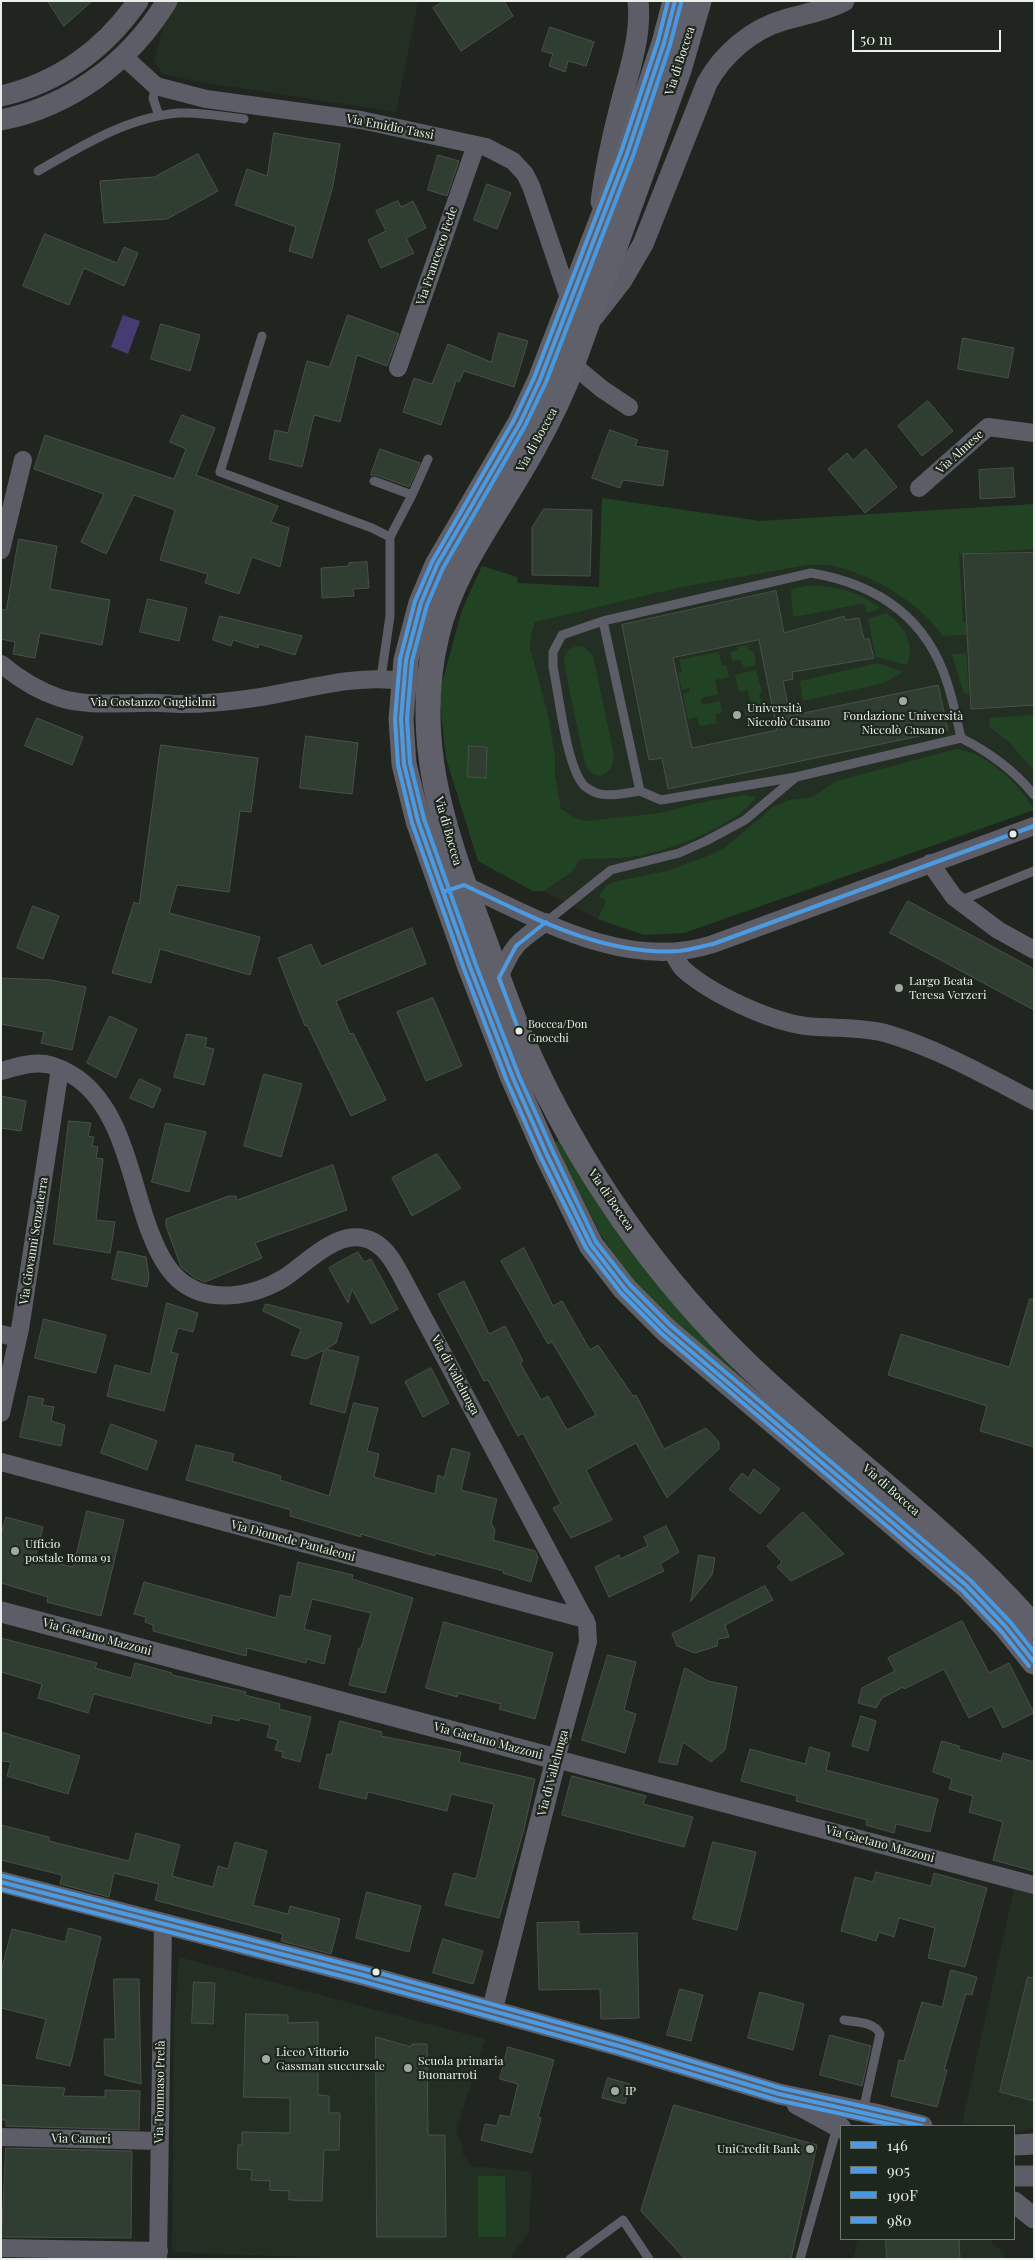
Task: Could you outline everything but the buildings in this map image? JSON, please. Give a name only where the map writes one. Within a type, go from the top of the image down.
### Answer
[{"type":"main road","name":"Via di Boccea","points":[[675,1],[664,43],[638,121],[529,407],[433,573],[392,679],[404,764],[418,821],[499,978],[526,1047],[580,1151],[623,1219],[684,1297],[750,1367],[957,1548],[994,1583],[1034,1627]]},
{"type":"main road","name":"Via di Boccea","points":[[699,1],[679,70],[573,365],[543,432],[472,549],[454,584],[437,633],[428,687],[428,745],[444,823],[453,888],[513,1078],[584,1231],[604,1264],[634,1300],[666,1330],[967,1586],[1006,1627],[1034,1662]]},
{"type":"street","points":[[1,96],[48,80],[79,62],[107,40],[138,1]]},
{"type":"street","points":[[1,120],[39,110],[92,82],[124,57],[148,30],[167,1]]},
{"type":"street","points":[[598,226],[615,124],[635,47],[639,20],[638,1]]},
{"type":"street","points":[[589,322],[622,280],[643,244],[707,83],[717,68],[729,54],[759,30],[782,20],[822,10],[844,1]]},
{"type":"street","name":"Via Emidio Tassi","points":[[124,57],[156,86],[206,99],[361,120],[476,145],[506,156],[525,174],[537,201],[570,301]]},
{"type":"street","name":"Via Francesco Fede","points":[[398,368],[476,145]]},
{"type":"street","points":[[573,365],[602,389],[629,407]]},
{"type":"street","name":"Via Almese","points":[[919,488],[988,427],[1034,433]]},
{"type":"street","points":[[1,550],[23,460]]},
{"type":"street","name":"Via Costanzo Guglielmi","points":[[1,664],[28,684],[50,694],[73,701],[97,703],[180,704],[223,701],[259,697],[354,679],[392,679]]},
{"type":"street","points":[[453,888],[614,947],[646,953],[673,953],[713,944],[1034,826]]},
{"type":"street","points":[[930,863],[949,892],[959,901],[998,930],[1034,950]]},
{"type":"street","points":[[499,978],[509,954],[517,943],[546,922]]},
{"type":"street","points":[[673,953],[681,968],[740,1004],[805,1026],[862,1028],[885,1033],[949,1058],[1034,1101]]},
{"type":"street","name":"Via di Vallelunga","points":[[1,1071],[36,1064],[47,1064],[60,1069],[88,1088],[108,1114],[117,1132],[155,1244],[169,1269],[177,1278],[191,1288],[213,1295],[228,1296],[259,1289],[284,1278],[328,1246],[350,1238],[370,1240],[384,1249],[412,1294],[585,1619],[588,1629],[588,1642],[556,1759],[492,2011]]},
{"type":"street","name":"Via Giovanni Senzaterra","points":[[1,1413],[10,1336],[60,1069]]},
{"type":"street","name":"Via Diomede Pantaleoni","points":[[1,1462],[585,1619]]},
{"type":"street","name":"Via Gaetano Mazzoni","points":[[1,1612],[1034,1885]]},
{"type":"street","points":[[1,1882],[162,1925],[363,1975],[779,2094],[863,2111],[918,2125]]},
{"type":"street","name":"Via Tommaso Prelà","points":[[158,2255],[162,1925]]},
{"type":"street","points":[[779,2094],[839,2127]]},
{"type":"street","name":"Via Cameri","points":[[1,2137],[160,2141]]},
{"type":"street","points":[[1015,2145],[1034,2144]]},
{"type":"street","points":[[1015,2176],[1034,2176]]},
{"type":"street","points":[[1015,2203],[1034,2218]]},
{"type":"street","points":[[1,2248],[158,2255]]},
{"type":"lane","points":[[156,86],[154,98],[159,116]]},
{"type":"lane","points":[[38,171],[100,136],[159,116],[196,113],[244,120]]},
{"type":"lane","points":[[262,336],[220,472],[372,528],[390,537]]},
{"type":"lane","points":[[392,679],[390,537],[428,459]]},
{"type":"lane","points":[[374,481],[412,495]]},
{"type":"lane","points":[[961,738],[947,681],[922,631],[914,622],[877,595],[836,577],[811,573],[603,621],[562,635],[553,652],[553,667],[570,755],[582,785],[596,793],[610,795],[640,791],[661,800],[796,778],[961,738],[1001,762],[1034,795]]},
{"type":"lane","points":[[603,621],[640,791]]},
{"type":"lane","points":[[546,922],[611,870],[679,853],[706,841],[744,820],[796,778]]},
{"type":"lane","points":[[959,901],[1034,871]]},
{"type":"lane","points":[[844,2020],[872,2026],[880,2034],[863,2111]]},
{"type":"lane","points":[[800,2259],[839,2127]]},
{"type":"lane","points":[[570,2259],[623,2220],[649,2259]]},
{"type":"shaded area","points":[[175,1],[418,1],[396,112],[194,81],[163,74],[154,62],[164,23]]},
{"type":"shaded area","points":[[123,315],[140,321],[128,354],[111,347]]},
{"type":"shaded area","name":"Università Niccolò Cusano","points":[[602,498],[760,521],[1034,504],[1034,810],[684,933],[644,935],[598,919],[543,891],[533,891],[478,861],[446,758],[439,694],[462,610],[482,566],[517,577],[518,583],[599,587]]},
{"type":"shaded area","points":[[1014,1889],[1034,1894],[1034,2127],[1020,2132],[1015,2131],[1015,2125],[962,2123]]},
{"type":"shaded area","points":[[179,1957],[485,2039],[456,2132],[461,2141],[463,2154],[471,2166],[532,2172],[529,2231],[510,2259],[353,2259],[172,2252],[174,2020]]},
{"type":"shaded area","points":[[858,2240],[991,2240],[1004,2253],[1004,2259],[853,2259]]},
{"type":"green space","points":[[602,498],[760,521],[1034,504],[1034,549],[959,554],[963,622],[966,622],[966,635],[943,636],[922,612],[895,592],[865,576],[849,570],[824,565],[807,565],[681,587],[535,622],[530,648],[548,715],[561,809],[575,818],[587,821],[660,813],[699,803],[744,795],[756,797],[747,808],[733,818],[699,836],[662,850],[645,854],[624,858],[580,859],[572,872],[543,891],[533,891],[478,861],[446,758],[439,694],[462,610],[482,566],[517,577],[518,583],[599,587]]},
{"type":"green space","points":[[807,586],[846,590],[864,597],[880,608],[867,613],[864,604],[861,604],[793,617],[791,589]]},
{"type":"green space","points":[[886,613],[898,623],[909,643],[910,650],[907,665],[876,657],[868,619]]},
{"type":"green space","points":[[748,645],[749,651],[754,651],[756,665],[743,668],[741,660],[732,661],[730,652],[738,650],[737,647]]},
{"type":"green space","points":[[577,646],[584,647],[593,656],[614,756],[611,769],[601,776],[591,773],[585,764],[565,668],[564,660],[567,652]]},
{"type":"green space","points":[[719,652],[722,665],[726,665],[729,677],[715,680],[718,694],[701,698],[702,705],[720,701],[722,712],[715,714],[717,723],[699,726],[697,717],[688,719],[683,694],[690,692],[689,688],[682,690],[678,673],[682,672],[679,660]]},
{"type":"green space","points":[[966,653],[969,693],[964,694],[952,654]]},
{"type":"green space","points":[[878,663],[903,672],[884,683],[803,701],[800,681]]},
{"type":"green space","points":[[756,670],[762,692],[759,694],[764,714],[746,718],[744,710],[752,708],[748,690],[739,692],[735,675]]},
{"type":"green space","points":[[1034,715],[1033,769],[1009,742],[990,727],[989,718]]},
{"type":"green space","points":[[956,749],[979,756],[1001,771],[1020,790],[1034,810],[684,933],[644,935],[598,919],[606,901],[599,896],[606,886],[613,882],[667,871],[713,854],[726,847],[773,807],[789,800],[812,797],[837,781]]},
{"type":"green space","points":[[561,1140],[602,1211],[665,1292],[778,1409],[656,1306],[632,1279],[602,1237],[554,1142]]},
{"type":"green space","points":[[478,2176],[505,2176],[506,2237],[478,2237]]},
{"type":"transit line","name":"905","points":[[668,1],[658,41],[621,152],[534,378],[514,420],[432,562],[415,601],[400,659],[395,719],[398,765],[412,823],[464,969],[507,1081],[541,1158],[586,1248],[621,1293],[662,1334],[963,1591],[1001,1631],[1029,1666]]},
{"type":"transit line","name":"146","points":[[675,1],[664,43],[627,154],[540,380],[520,423],[437,565],[421,603],[406,660],[401,719],[404,764],[418,821],[470,967],[513,1078],[547,1155],[591,1245],[625,1289],[666,1330],[967,1586],[1006,1627],[1034,1662]]},
{"type":"transit line","name":"190F","points":[[681,3],[670,45],[633,156],[546,382],[525,426],[443,568],[427,605],[412,661],[407,719],[410,763],[424,819],[476,965],[519,1076],[596,1242],[630,1285],[670,1325],[971,1581],[1011,1623],[1034,1652]]},
{"type":"transit line","name":"146","points":[[443,892],[464,885],[515,910],[595,941],[650,951],[679,951],[713,944],[1034,826]]},
{"type":"transit line","name":"146","points":[[519,1031],[499,978],[516,946],[546,922]]},
{"type":"transit line","points":[[3,1876],[365,1969],[625,2041],[781,2088],[924,2120]]},
{"type":"transit line","name":"980","points":[[1,1882],[363,1975],[623,2047],[779,2094],[918,2125]]},
{"type":"transit line","points":[[1,1889],[361,1981],[621,2053],[777,2100],[893,2125]]},
{"type":"place","name":"Fondazione Università Niccolò Cusano","points":[[903,701]]},
{"type":"place","name":"Università Niccolò Cusano","points":[[737,715]]},
{"type":"place","name":"Largo Beata Teresa Verzeri","points":[[899,988]]},
{"type":"place","name":"Boccea/Don Gnocchi","points":[[519,1031]]},
{"type":"place","name":"Ufficio postale Roma 91","points":[[15,1551]]},
{"type":"place","name":"Liceo Vittorio Gassman succursale","points":[[266,2059]]},
{"type":"place","name":"Scuola primaria Buonarroti","points":[[408,2068]]},
{"type":"place","name":"IP","points":[[615,2091]]},
{"type":"place","name":"UniCredit Bank","points":[[810,2149]]}]
